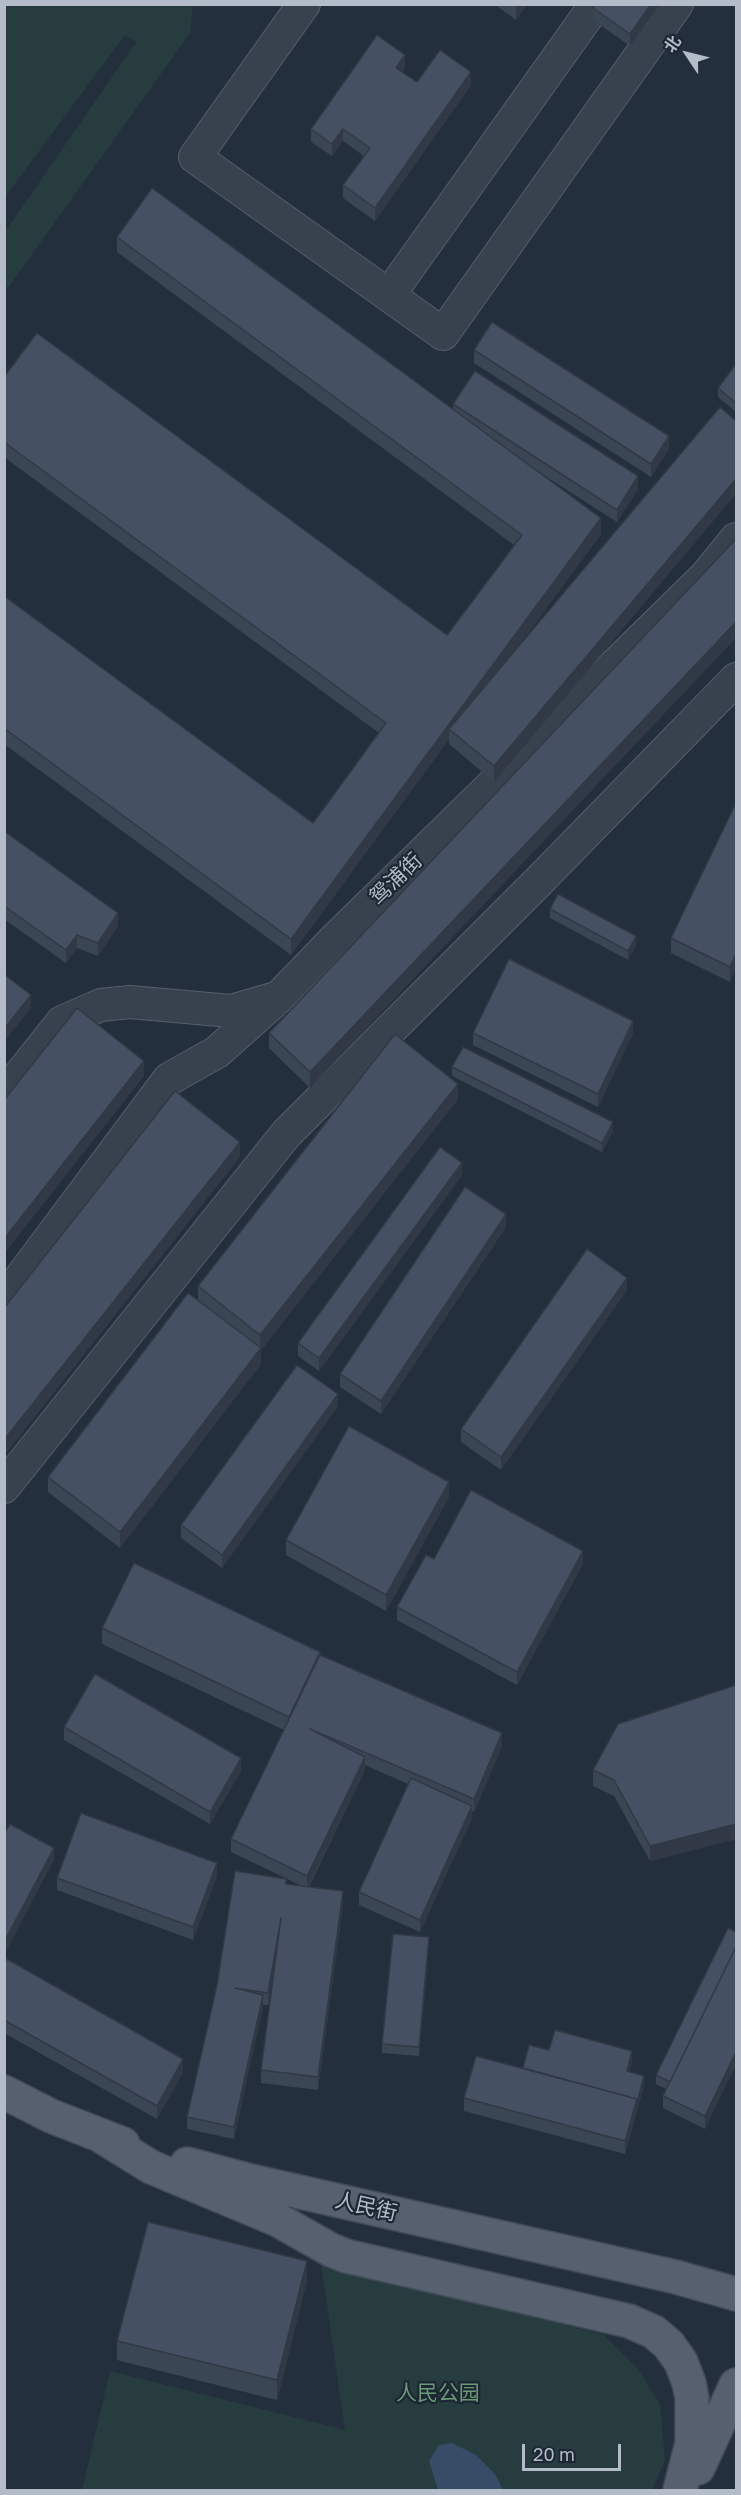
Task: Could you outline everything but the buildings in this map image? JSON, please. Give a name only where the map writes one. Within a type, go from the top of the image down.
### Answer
[{"type":"main road","name":"人民街","points":[[4,2092],[51,2116],[148,2153],[247,2180],[676,2277],[736,2294]]},
{"type":"main road","points":[[101,2136],[151,2167],[278,2220],[346,2256],[628,2321],[654,2332],[669,2345],[681,2362],[689,2382],[692,2398],[693,2433],[680,2490]]},
{"type":"main road","points":[[687,2490],[736,2385]]},
{"type":"street","points":[[304,4],[195,157],[443,334],[677,4]]},
{"type":"street","points":[[389,295],[596,4]]},
{"type":"street","name":"鸳浦街","points":[[4,1095],[62,1022],[101,1005],[130,1002],[231,1011],[279,997],[332,942],[705,577],[736,539]]},
{"type":"street","points":[[4,1487],[286,1134],[540,881],[736,679]]},
{"type":"street","points":[[4,1300],[168,1079],[217,1052],[279,997]]},
{"type":"green space","points":[[5,4],[193,5],[190,33],[8,288],[5,284],[5,232],[136,42],[125,35],[5,197]]},
{"type":"green space","name":"人民公园","points":[[321,2263],[604,2335],[638,2369],[660,2404],[665,2460],[652,2490],[82,2490],[110,2371],[345,2430]]},
{"type":"water","points":[[452,2443],[476,2455],[495,2474],[503,2490],[438,2490],[429,2461],[439,2445]]}]
